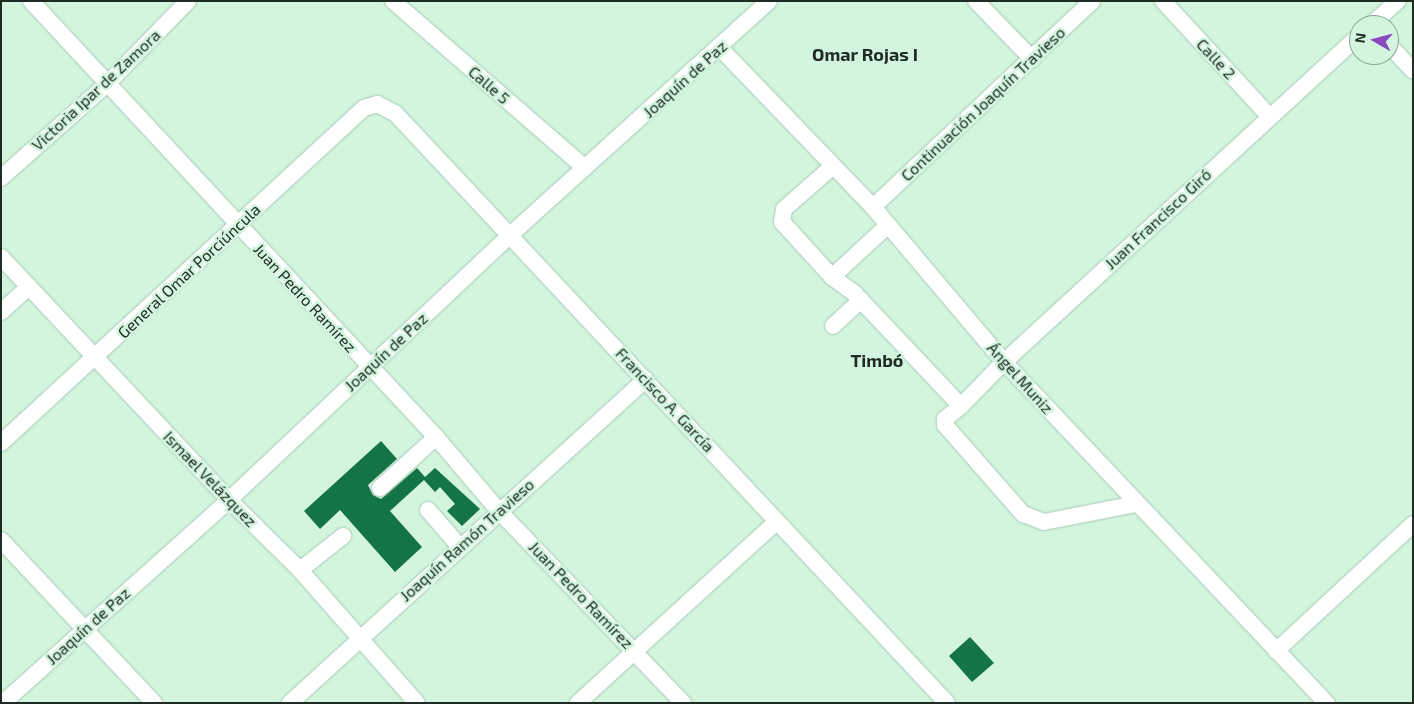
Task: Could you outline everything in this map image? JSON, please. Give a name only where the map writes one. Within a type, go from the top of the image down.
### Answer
[{"type":"street","name":"Juan Pedro Ramírez","points":[[31,1],[436,437],[499,510],[635,650],[683,703]]},
{"type":"street","name":"Victoria Ipar de Zamora","points":[[1,178],[107,84],[188,1]]},
{"type":"street","name":"Calle 5","points":[[393,1],[585,168]]},
{"type":"street","name":"Joaquín de Paz","points":[[3,703],[229,500],[509,236],[720,48],[769,1]]},
{"type":"street","points":[[976,1],[1032,59]]},
{"type":"street","name":"Continuación Joaquín Travieso","points":[[873,207],[1092,1]]},
{"type":"street","name":"Calle 2","points":[[1163,1],[1269,116]]},
{"type":"street","points":[[1382,15],[1398,1]]},
{"type":"street","name":"Juan Francisco Giró","points":[[1136,504],[1044,522],[1035,521],[1024,514],[945,424],[945,419],[1269,116],[1349,45]]},
{"type":"street","name":"Ángel Muniz","points":[[720,48],[873,207],[887,226],[1004,362],[1136,504],[1327,703]]},
{"type":"street","points":[[1399,56],[1413,71]]},
{"type":"street","name":"General Omar Porciúncula","points":[[1,443],[364,108],[377,104]]},
{"type":"street","name":"Francisco A. García","points":[[377,104],[395,113],[509,236],[646,379],[938,699]]},
{"type":"street","points":[[833,166],[784,209],[782,222],[832,277],[860,300],[961,406]]},
{"type":"street","points":[[832,277],[887,226]]},
{"type":"street","name":"Ismael Velázquez","points":[[1,257],[229,500],[300,570],[417,703]]},
{"type":"street","points":[[1,312],[29,287]]},
{"type":"street","points":[[833,326],[860,300]]},
{"type":"street","name":"Joaquín Ramón Travieso","points":[[290,703],[499,510],[646,379]]},
{"type":"street","points":[[380,488],[436,437]]},
{"type":"street","points":[[428,510],[460,547]]},
{"type":"street","points":[[578,703],[776,522]]},
{"type":"street","points":[[1276,651],[1413,524]]},
{"type":"street","points":[[300,570],[343,536]]},
{"type":"street","points":[[1,540],[154,703]]},
{"type":"building","points":[[381,441],[397,459],[368,485],[373,495],[381,499],[417,468],[425,477],[435,468],[480,509],[462,526],[447,511],[455,504],[440,487],[435,492],[424,480],[390,511],[422,547],[395,572],[340,510],[320,529],[304,511]]},
{"type":"building","points":[[970,637],[994,663],[972,682],[949,656]]},
{"type":"district","name":"Omar Rojas I","points":[[865,54]]},
{"type":"district","name":"Timbó","points":[[877,360]]}]
